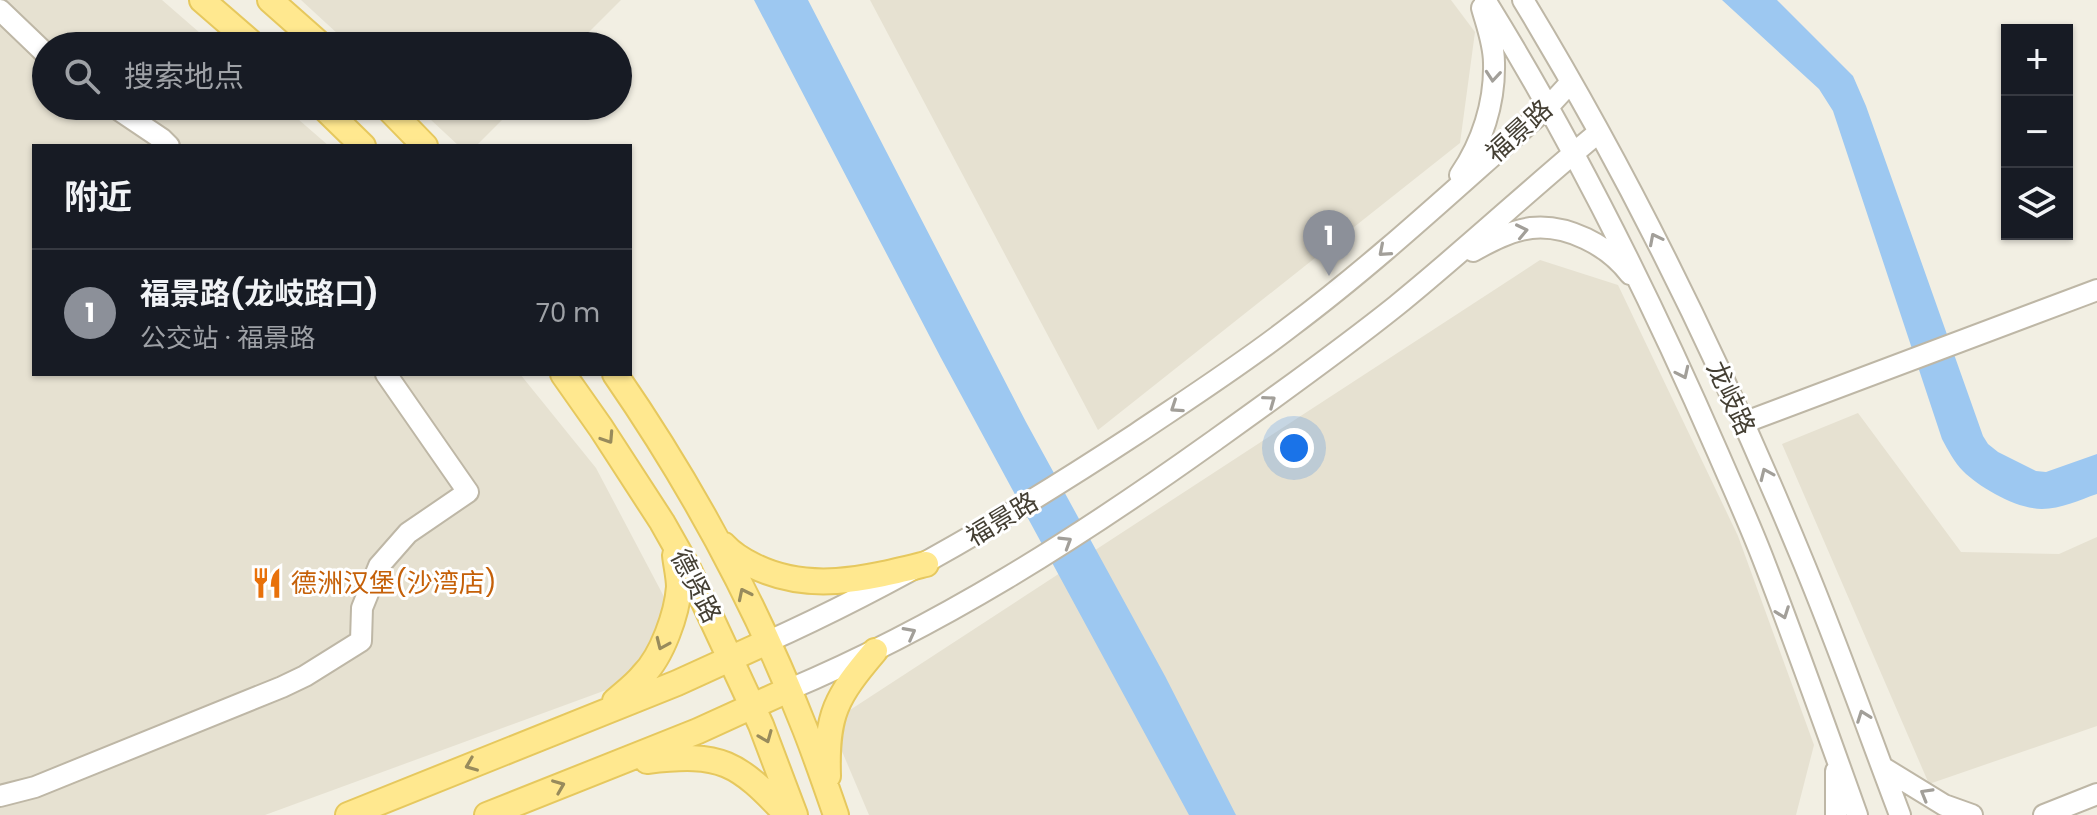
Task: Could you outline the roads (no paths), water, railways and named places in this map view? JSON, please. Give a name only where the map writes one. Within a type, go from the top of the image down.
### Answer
[{"type":"main road","points":[[202,0],[239,32]]},
{"type":"main road","points":[[270,0],[306,32]]},
{"type":"main road","points":[[336,120],[361,144]]},
{"type":"main road","points":[[400,120],[423,144]]},
{"type":"main road","name":"德贤路","points":[[564,376],[601,428],[688,568],[753,706],[795,815]]},
{"type":"main road","name":"德贤路","points":[[616,376],[667,453],[712,532],[767,642],[805,728],[832,804]]},
{"type":"main road","points":[[712,532],[734,556],[778,576],[804,582],[847,581],[926,564]]},
{"type":"main road","points":[[595,716],[645,674],[656,658],[674,612],[679,584],[673,541]]},
{"type":"main road","name":"福景路","points":[[348,815],[677,683],[767,642]]},
{"type":"main road","points":[[832,804],[827,753],[829,727],[844,689],[875,651]]},
{"type":"main road","name":"福景路","points":[[487,815],[698,731],[788,690]]},
{"type":"main road","points":[[613,765],[678,757],[717,760],[749,777],[787,815]]},
{"type":"street","name":"龙岐路","points":[[1483,0],[1574,153],[1689,384],[1755,540],[1857,815]]},
{"type":"street","points":[[1442,200],[1468,163],[1481,139],[1487,119],[1494,62],[1483,0]]},
{"type":"street","name":"龙岐路","points":[[1523,0],[1599,132],[1669,266],[1743,423],[1802,557],[1900,815]]},
{"type":"street","points":[[0,10],[32,41]]},
{"type":"street","name":"福景路","points":[[767,642],[926,564],[1066,480],[1206,387],[1290,328],[1363,269],[1548,107],[1571,82]]},
{"type":"street","points":[[134,120],[167,144]]},
{"type":"street","name":"福景路","points":[[788,690],[841,668],[955,609],[1092,526],[1321,364],[1428,278],[1599,132]]},
{"type":"street","points":[[1428,278],[1509,234],[1528,229],[1557,230],[1596,243],[1623,265],[1650,302]]},
{"type":"street","points":[[1743,423],[2097,290]]},
{"type":"street","points":[[0,796],[35,787],[282,687],[361,641],[362,608],[379,566],[408,533],[468,492],[387,376]]},
{"type":"street","points":[[1835,755],[1836,815]]},
{"type":"street","points":[[1882,767],[1944,805],[1972,815]]},
{"type":"street","points":[[2044,815],[2097,794]]},
{"type":"water","points":[[754,0],[808,0],[1026,422],[1165,676],[1236,815],[1189,815],[941,358]]},
{"type":"water","points":[[1722,0],[1777,0],[1853,76],[1983,436],[1998,452],[2036,471],[2046,472],[2097,454],[2097,494],[2056,508],[2032,508],[1989,490],[1970,478],[1957,464],[1942,439],[1833,111],[1819,89]]},
{"type":"place","name":"福景路(龙岐路口)","points":[[1329,276]]},
{"type":"place","name":"德洲汉堡(沙湾店)","points":[[267,583]]}]
